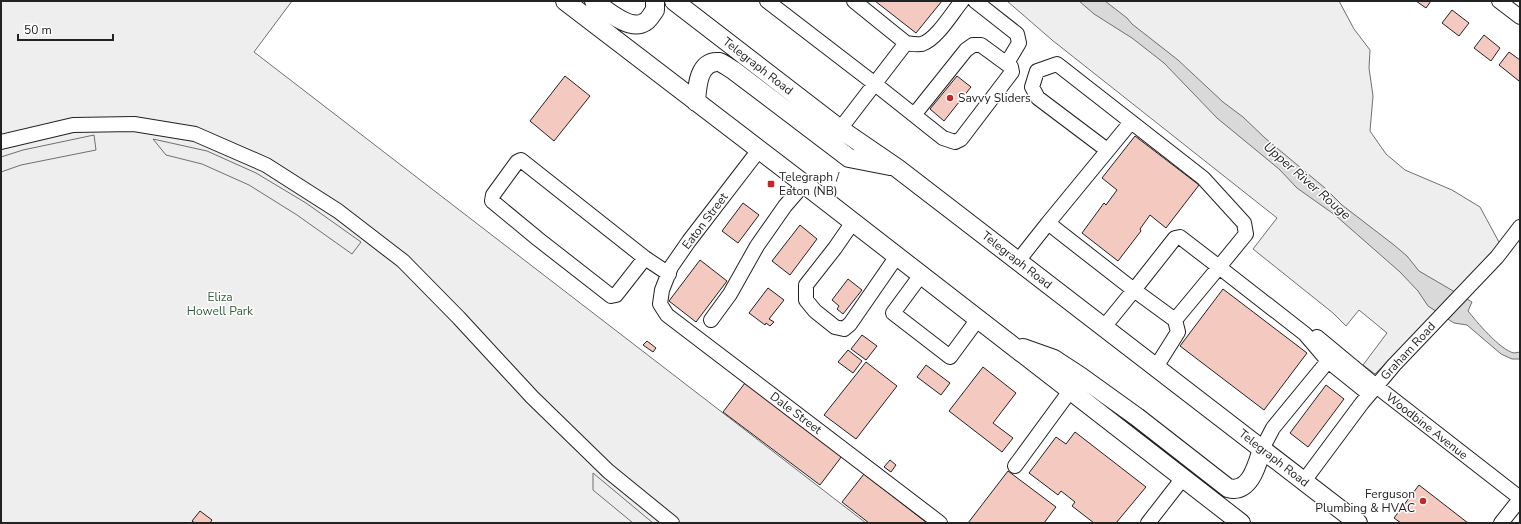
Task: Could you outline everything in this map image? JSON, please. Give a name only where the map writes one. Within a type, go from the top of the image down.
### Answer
[{"type":"main road","points":[[565,1],[804,184],[1241,523]]},
{"type":"main road","points":[[594,1],[630,25],[639,25],[646,22],[655,10],[655,1]]},
{"type":"main road","name":"Telegraph Road","points":[[674,1],[840,129],[896,168],[1018,261],[1358,523]]},
{"type":"main road","points":[[696,102],[698,79],[703,69],[711,63],[720,62],[733,70],[849,158],[896,168]]},
{"type":"main road","points":[[1007,342],[1054,359],[1080,376],[1137,417],[1228,488],[1234,490],[1240,488],[1249,481],[1256,469],[1262,449]]},
{"type":"street","points":[[767,1],[876,84],[914,115],[948,141],[955,142],[961,139],[1012,72],[1011,67],[981,45],[969,48],[914,115]]},
{"type":"street","points":[[854,1],[906,43],[916,45],[932,38],[962,1]]},
{"type":"street","points":[[975,1],[1017,34],[1019,43],[1006,63]]},
{"type":"street","points":[[1499,1],[1520,17]]},
{"type":"street","points":[[840,129],[906,43]]},
{"type":"street","points":[[1107,150],[1038,98],[1032,88],[1037,71],[1056,64],[1203,178],[1244,223],[1246,234],[1175,320]]},
{"type":"street","points":[[1018,261],[1130,122]]},
{"type":"street","points":[[1,142],[73,125],[134,124],[195,134],[266,165],[338,211],[403,261],[459,318],[532,397],[608,471],[672,523]]},
{"type":"street","name":"Eaton Street","points":[[661,297],[662,290],[669,274],[689,241],[759,150]]},
{"type":"street","points":[[645,258],[616,295],[611,296],[521,225],[492,200],[493,195],[516,162],[521,160],[645,258],[669,274]]},
{"type":"street","points":[[711,320],[730,294],[757,246],[804,184]]},
{"type":"street","points":[[853,222],[806,285],[806,300],[815,312],[835,327],[844,329],[850,324],[897,256]]},
{"type":"street","points":[[1048,223],[1175,320],[1178,332],[1156,367]]},
{"type":"street","name":"Graham Road","points":[[1304,481],[1373,390],[1394,365],[1497,257],[1520,227]]},
{"type":"street","points":[[1104,327],[1174,238],[1180,237],[1304,334],[1328,361],[1373,390]]},
{"type":"street","points":[[921,275],[893,313],[950,356],[978,319]]},
{"type":"street","name":"Dale Street","points":[[661,297],[660,304],[667,315],[940,523]]},
{"type":"street","name":"Woodbine Avenue","points":[[1317,336],[1373,390],[1520,498]]},
{"type":"street","points":[[1262,449],[1273,428],[1328,361]]},
{"type":"street","points":[[1016,466],[1070,391]]},
{"type":"street","points":[[1148,523],[1183,478]]},
{"type":"street","points":[[1500,523],[1520,498]]},
{"type":"green space","name":"Eliza Howell Park","points":[[1,1],[292,1],[254,52],[866,523],[1,523]]},
{"type":"green space","points":[[1007,1],[1339,1],[1354,29],[1370,50],[1369,68],[1373,96],[1370,131],[1386,154],[1405,170],[1452,190],[1480,207],[1500,244],[1482,265],[1375,374],[1363,365],[1387,333],[1359,310],[1346,326],[1333,313],[1253,249],[1277,218],[1052,40]]},
{"type":"shaded area","points":[[94,135],[96,150],[21,165],[1,172],[1,157],[23,150]]},
{"type":"shaded area","points":[[153,139],[207,151],[256,173],[306,203],[361,242],[352,254],[297,215],[249,185],[202,164],[166,155]]},
{"type":"shaded area","points":[[593,473],[653,523],[633,523],[593,490]]},
{"type":"water","name":"Upper River Rouge","points":[[1079,1],[1105,1],[1127,18],[1132,24],[1178,60],[1223,102],[1243,117],[1265,138],[1325,188],[1342,205],[1407,256],[1419,271],[1472,302],[1468,311],[1472,316],[1502,347],[1514,353],[1520,352],[1520,359],[1512,359],[1501,354],[1467,325],[1454,323],[1428,306],[1418,291],[1400,272],[1335,215],[1297,188],[1279,169],[1217,118],[1164,63],[1132,38],[1094,14]]},
{"type":"building","points":[[875,1],[942,1],[916,33]]},
{"type":"building","points":[[1416,1],[1431,1],[1426,8]]},
{"type":"building","points":[[1452,10],[1469,23],[1459,36],[1442,23]]},
{"type":"building","points":[[1484,35],[1500,48],[1491,61],[1474,48]]},
{"type":"building","points":[[1509,52],[1520,60],[1519,81],[1499,65]]},
{"type":"building","points":[[565,76],[590,96],[554,141],[530,121]]},
{"type":"building","name":"Savvy Sliders","points":[[957,76],[971,87],[944,121],[930,109]]},
{"type":"building","points":[[1135,136],[1199,185],[1166,228],[1150,215],[1140,229],[1141,231],[1118,261],[1082,233],[1104,203],[1106,205],[1117,190],[1102,178]]},
{"type":"building","points":[[743,203],[759,215],[738,243],[722,231]]},
{"type":"building","points":[[800,225],[817,239],[790,275],[772,261]]},
{"type":"building","points":[[700,260],[727,281],[696,322],[669,301]]},
{"type":"building","points":[[848,279],[862,290],[843,314],[837,309],[839,306],[832,300]]},
{"type":"building","points":[[768,288],[784,300],[769,319],[774,322],[770,326],[766,323],[765,325],[749,313]]},
{"type":"building","points":[[1223,289],[1307,353],[1264,410],[1180,346]]},
{"type":"building","points":[[862,335],[877,346],[866,360],[851,349]]},
{"type":"building","points":[[647,341],[656,348],[653,352],[643,345]]},
{"type":"building","points":[[848,350],[862,361],[853,373],[838,362]]},
{"type":"building","points":[[866,362],[897,386],[856,439],[824,415]]},
{"type":"building","points":[[926,365],[950,383],[941,395],[917,377]]},
{"type":"building","points":[[983,367],[1016,393],[993,423],[1013,438],[1002,452],[949,411]]},
{"type":"building","points":[[745,383],[842,456],[820,485],[723,412]]},
{"type":"building","points":[[1326,385],[1344,399],[1308,447],[1290,433]]},
{"type":"building","points":[[1075,432],[1146,487],[1116,523],[1094,523],[1072,506],[1075,502],[1061,491],[1058,495],[1029,473],[1056,437],[1066,444]]},
{"type":"building","points":[[890,460],[896,465],[891,472],[884,467]]},
{"type":"building","points":[[1008,471],[1056,507],[1044,523],[968,523]]},
{"type":"building","points":[[864,474],[927,523],[869,523],[842,502]]},
{"type":"building","name":"Ferguson Plumbing & HVAC","points":[[1419,485],[1468,523],[1401,523],[1394,518]]},
{"type":"building","points":[[200,511],[212,520],[210,523],[195,523],[192,521]]},
{"type":"place","name":"Savvy Sliders","points":[[950,98]]},
{"type":"place","name":"Telegraph / Eaton (NB)","points":[[771,184]]},
{"type":"place","name":"Ferguson Plumbing & HVAC","points":[[1423,501]]}]
